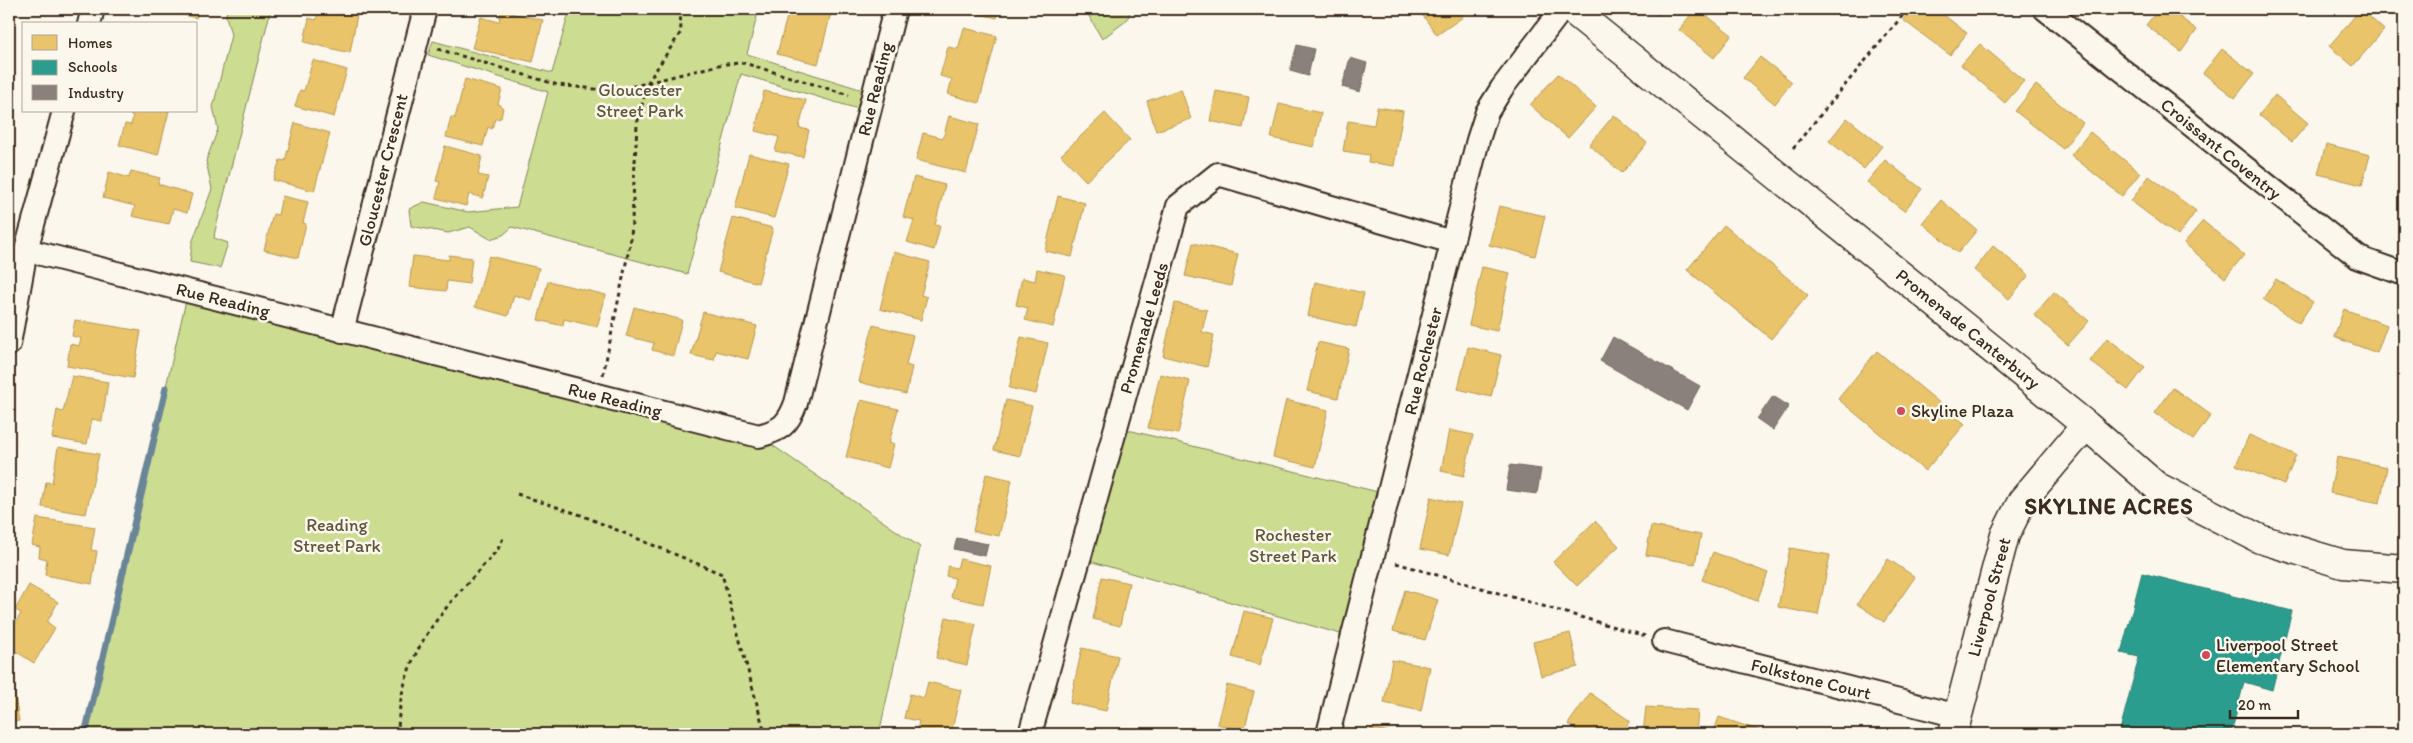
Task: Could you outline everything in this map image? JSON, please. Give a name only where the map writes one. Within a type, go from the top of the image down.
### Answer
[{"type":"street","points":[[90,22],[93,9]]},
{"type":"street","name":"Gloucester Crescent","points":[[342,330],[424,9]]},
{"type":"street","name":"Rue Reading","points":[[26,250],[758,436],[776,431],[790,419],[796,403],[895,9]]},
{"type":"street","name":"Rue Rochester","points":[[1328,734],[1452,242],[1487,112],[1502,88],[1562,9]]},
{"type":"street","name":"Promenade Canterbury","points":[[1571,9],[2086,424],[2156,486],[2260,539],[2343,564],[2404,569]]},
{"type":"street","name":"Croissant Coventry","points":[[2045,9],[2359,258],[2404,274]]},
{"type":"street","points":[[9,344],[26,250],[64,112]]},
{"type":"street","name":"Promenade Leeds","points":[[1030,734],[1178,206],[1218,174],[1452,242]]},
{"type":"street","name":"Liverpool Street","points":[[1956,725],[2005,535],[2022,501],[2086,424]]},
{"type":"street","name":"Folkstone Court","points":[[1664,642],[1956,725]]},
{"type":"path","points":[[599,396],[631,239],[637,124],[648,82],[681,32],[680,9]]},
{"type":"path","points":[[1793,148],[1908,9]]},
{"type":"path","points":[[438,49],[558,86],[614,91],[723,64],[744,63],[849,95]]},
{"type":"path","points":[[517,494],[581,515],[722,574],[765,734]]},
{"type":"path","points":[[398,734],[400,703],[405,678],[414,657],[438,617],[498,549],[504,536]]},
{"type":"path","points":[[1396,563],[1664,642]]},
{"type":"green space","points":[[227,9],[271,9],[215,231],[214,238],[228,243],[220,268],[190,262],[192,243],[212,189],[206,161],[218,129],[213,107],[231,35],[226,16]]},
{"type":"green space","name":"Gloucester Street Park","points":[[570,9],[759,9],[747,54],[863,90],[858,109],[741,74],[687,274],[512,227],[503,235],[490,239],[470,227],[448,233],[411,226],[409,209],[424,202],[468,212],[517,207],[548,92],[428,55],[433,41],[552,73]]},
{"type":"green space","points":[[1085,9],[1132,9],[1126,21],[1102,39]]},
{"type":"green space","name":"Reading Street Park","points":[[188,292],[759,436],[920,547],[879,734],[85,734]]},
{"type":"green space","name":"Rochester Street Park","points":[[1116,427],[1390,495],[1354,638],[1079,558]]},
{"type":"building: Homes","points":[[160,9],[199,9],[196,18]]},
{"type":"building: Homes","points":[[319,9],[358,9],[350,53],[304,42],[309,18],[316,20]]},
{"type":"building: Homes","points":[[789,9],[832,9],[818,64],[777,54]]},
{"type":"building: Homes","points":[[958,9],[1000,9],[997,18]]},
{"type":"building: Homes","points":[[1418,9],[1457,9],[1463,17],[1437,35]]},
{"type":"building: Homes","points":[[1651,9],[1663,9],[1659,15]]},
{"type":"building: Homes","points":[[1695,9],[1698,9],[1732,35],[1714,58],[1679,30]]},
{"type":"building: Homes","points":[[1912,9],[1936,9],[1967,33],[1950,55],[1903,20]]},
{"type":"building: Homes","points":[[2159,9],[2169,9],[2197,30],[2181,52],[2146,25]]},
{"type":"building: Homes","points":[[2361,9],[2384,30],[2353,66],[2329,46]]},
{"type":"building: Homes","points":[[501,11],[543,20],[533,62],[472,48],[481,17],[499,22]]},
{"type":"building: Homes","points":[[964,28],[997,36],[979,103],[948,94],[952,79],[940,76],[948,47],[958,49]]},
{"type":"building: Homes","points":[[1980,44],[2024,81],[2005,103],[1961,65]]},
{"type":"building: Homes","points":[[2222,49],[2254,74],[2235,98],[2203,73]]},
{"type":"building: Homes","points":[[1760,57],[1792,82],[1775,104],[1743,78]]},
{"type":"building: Homes","points":[[313,60],[347,70],[334,117],[295,106],[300,90],[304,91]]},
{"type":"building: Homes","points":[[1558,74],[1596,107],[1568,138],[1530,105]]},
{"type":"building: Homes","points":[[465,79],[502,89],[498,104],[503,108],[501,118],[495,119],[492,129],[488,127],[483,146],[446,137],[451,117],[455,118]]},
{"type":"building: Homes","points":[[2036,85],[2083,123],[2063,149],[2015,111]]},
{"type":"building: Homes","points":[[1181,89],[1191,119],[1156,131],[1147,101]]},
{"type":"building: Homes","points":[[764,91],[806,100],[799,128],[809,130],[803,157],[775,151],[779,137],[755,131]]},
{"type":"building: Homes","points":[[1216,91],[1249,97],[1243,128],[1210,121]]},
{"type":"building: Homes","points":[[2275,95],[2308,123],[2292,142],[2259,115]]},
{"type":"building: Homes","points":[[1279,104],[1321,113],[1314,147],[1271,138]]},
{"type":"building: Homes","points":[[1377,107],[1403,111],[1394,166],[1368,162],[1369,155],[1343,151],[1348,121],[1374,125]]},
{"type":"building: Homes","points":[[131,112],[169,112],[158,155],[119,145],[125,124],[131,125],[133,116],[130,115]]},
{"type":"building: Homes","points":[[1105,113],[1130,140],[1086,181],[1061,155]]},
{"type":"building: Homes","points":[[1614,115],[1647,143],[1622,173],[1589,145]]},
{"type":"building: Homes","points":[[949,116],[979,124],[966,173],[916,160],[923,133],[943,138]]},
{"type":"building: Homes","points":[[1847,118],[1882,146],[1864,169],[1829,141]]},
{"type":"building: Homes","points":[[295,123],[330,133],[314,191],[273,180],[280,160],[285,161]]},
{"type":"building: Homes","points":[[2090,132],[2140,173],[2122,196],[2071,155]]},
{"type":"building: Homes","points":[[2326,144],[2370,155],[2362,185],[2318,174]]},
{"type":"building: Homes","points":[[445,146],[482,156],[478,175],[488,177],[483,198],[469,194],[466,206],[436,198],[440,182],[436,181]]},
{"type":"building: Homes","points":[[749,154],[789,164],[774,218],[735,208]]},
{"type":"building: Homes","points":[[1885,160],[1922,189],[1904,211],[1867,182]]},
{"type":"building: Homes","points":[[131,171],[160,178],[158,184],[192,194],[187,213],[173,209],[169,224],[132,216],[135,206],[103,198],[109,172],[129,178]]},
{"type":"building: Homes","points":[[2149,176],[2196,211],[2178,236],[2131,201]]},
{"type":"building: Homes","points":[[914,177],[945,185],[935,225],[940,226],[934,250],[907,242],[914,220],[903,217]]},
{"type":"building: Homes","points":[[282,196],[308,202],[303,223],[306,224],[298,258],[264,250],[273,214],[278,215]]},
{"type":"building: Homes","points":[[1058,196],[1085,203],[1072,257],[1045,251]]},
{"type":"building: Homes","points":[[1941,200],[1977,230],[1958,253],[1922,223]]},
{"type":"building: Homes","points":[[1499,206],[1545,216],[1535,256],[1489,245]]},
{"type":"building: Homes","points":[[733,218],[773,228],[758,283],[718,272]]},
{"type":"building: Homes","points":[[2203,221],[2244,255],[2225,278],[2184,243]]},
{"type":"building: Homes","points":[[1724,225],[1808,295],[1771,339],[1687,270]]},
{"type":"building: Homes","points":[[1193,243],[1238,254],[1231,286],[1185,276]]},
{"type":"building: Homes","points":[[1993,246],[2029,275],[2009,299],[1974,270]]},
{"type":"building: Homes","points":[[894,252],[930,262],[921,295],[927,297],[921,320],[880,309]]},
{"type":"building: Homes","points":[[449,255],[472,258],[469,284],[447,281],[446,291],[409,287],[413,256],[449,260]]},
{"type":"building: Homes","points":[[489,256],[539,268],[531,300],[514,295],[508,316],[475,307]]},
{"type":"building: Homes","points":[[1482,267],[1510,273],[1497,331],[1469,325]]},
{"type":"building: Homes","points":[[1037,269],[1065,275],[1053,327],[1025,320],[1028,308],[1016,305],[1022,278],[1035,281]]},
{"type":"building: Homes","points":[[2276,279],[2313,302],[2299,323],[2263,299]]},
{"type":"building: Homes","points":[[548,281],[606,295],[597,327],[564,319],[563,326],[538,320]]},
{"type":"building: Homes","points":[[1315,282],[1364,293],[1356,327],[1308,316]]},
{"type":"building: Homes","points":[[2054,292],[2089,321],[2068,345],[2034,315]]},
{"type":"building: Homes","points":[[1175,303],[1207,310],[1202,332],[1214,335],[1207,367],[1163,356]]},
{"type":"building: Homes","points":[[634,307],[682,320],[673,356],[652,350],[654,343],[626,336]]},
{"type":"building: Homes","points":[[2344,309],[2387,325],[2377,353],[2334,337]]},
{"type":"building: Homes","points":[[703,312],[757,326],[748,359],[716,351],[714,360],[691,355]]},
{"type":"building: Homes","points":[[75,320],[141,331],[133,378],[67,366],[70,344],[79,346],[81,338],[72,336]]},
{"type":"building: Homes","points":[[873,325],[913,335],[906,365],[912,367],[906,394],[859,382]]},
{"type":"building: Homes","points":[[1021,337],[1048,343],[1036,394],[1009,388]]},
{"type":"building: Homes","points":[[2107,338],[2145,367],[2128,390],[2090,361]]},
{"type":"building: Homes","points":[[1318,342],[1349,349],[1338,398],[1307,391]]},
{"type":"building: Homes","points":[[1468,347],[1501,355],[1491,397],[1458,389]]},
{"type":"building: Homes","name":"Skyline Plaza","points":[[1877,351],[1965,424],[1925,471],[1838,399]]},
{"type":"building: Homes","points":[[1160,374],[1190,381],[1178,434],[1148,428]]},
{"type":"building: Homes","points":[[72,376],[108,382],[102,421],[92,419],[87,444],[52,438],[57,410],[63,412]]},
{"type":"building: Homes","points":[[2173,388],[2211,415],[2193,440],[2155,413]]},
{"type":"building: Homes","points":[[861,400],[898,409],[889,443],[894,444],[888,468],[846,457]]},
{"type":"building: Homes","points":[[1006,400],[1032,406],[1020,456],[994,450]]},
{"type":"building: Homes","points":[[1286,400],[1328,410],[1315,467],[1273,457]]},
{"type":"building: Homes","points":[[1449,430],[1473,435],[1464,476],[1441,471]]},
{"type":"building: Homes","points":[[2249,435],[2296,455],[2284,485],[2236,465]]},
{"type":"building: Homes","points":[[58,447],[99,454],[86,514],[42,507],[46,482],[52,483]]},
{"type":"building: Homes","points":[[2337,457],[2387,467],[2380,503],[2330,493]]},
{"type":"building: Homes","points":[[986,474],[1012,480],[999,536],[973,531]]},
{"type":"building: Homes","points":[[1431,497],[1461,504],[1449,555],[1420,549]]},
{"type":"building: Homes","points":[[37,518],[95,527],[91,550],[97,551],[92,584],[45,575],[47,559],[39,557],[40,547],[32,545]]},
{"type":"building: Homes","points":[[1595,521],[1619,546],[1577,586],[1553,562]]},
{"type":"building: Homes","points":[[1651,526],[1701,535],[1695,564],[1646,555]]},
{"type":"building: Homes","points":[[1790,548],[1830,555],[1818,615],[1778,607]]},
{"type":"building: Homes","points":[[1713,552],[1768,573],[1757,601],[1702,580]]},
{"type":"building: Homes","points":[[960,559],[991,566],[983,604],[951,597],[955,578],[946,576],[948,566],[957,568]]},
{"type":"building: Homes","points":[[1888,559],[1915,577],[1884,622],[1857,604]]},
{"type":"building: Homes","points":[[1102,577],[1129,583],[1120,626],[1093,619]]},
{"type":"building: Homes","points":[[29,585],[58,602],[47,622],[55,628],[34,663],[9,647],[9,635],[21,613],[15,610]]},
{"type":"building: Homes","points":[[1405,590],[1438,600],[1425,640],[1393,631]]},
{"type":"building: Homes","points":[[1244,611],[1273,618],[1260,665],[1232,657]]},
{"type":"building: Homes","points":[[946,617],[976,624],[967,665],[936,658]]},
{"type":"building: Homes","points":[[1570,633],[1578,667],[1541,676],[1533,642]]},
{"type":"building: Homes","points":[[1082,648],[1118,656],[1106,711],[1070,703]]},
{"type":"building: Homes","points":[[1392,660],[1430,667],[1421,711],[1384,703]]},
{"type":"building: Homes","points":[[12,678],[19,721],[9,723],[9,679]]},
{"type":"building: Homes","points":[[928,682],[961,690],[951,734],[916,734],[919,721],[904,718],[910,694],[924,698]]},
{"type":"building: Homes","points":[[1227,685],[1254,692],[1244,731],[1217,724]]},
{"type":"building: Homes","points":[[1590,693],[1630,721],[1621,734],[1582,734],[1568,724]]},
{"type":"building: Homes","points":[[1646,707],[1698,710],[1696,734],[1643,734]]},
{"type":"building: Homes","points":[[1719,717],[1761,731],[1760,734],[1713,734]]},
{"type":"building: Homes","points":[[1092,728],[1102,734],[1088,734]]},
{"type":"building: Homes","points":[[1371,728],[1399,734],[1370,734]]},
{"type":"building: Schools","name":"Liverpool Street Elementary School","points":[[2142,573],[2292,611],[2272,690],[2244,682],[2231,734],[2119,734],[2139,657],[2121,653]]},
{"type":"building: Industry","points":[[1297,45],[1314,49],[1308,76],[1290,71]]},
{"type":"building: Industry","points":[[1350,58],[1367,63],[1360,92],[1342,87]]},
{"type":"building: Industry","points":[[1613,337],[1700,386],[1687,410],[1600,361]]},
{"type":"building: Industry","points":[[1773,396],[1789,406],[1773,430],[1757,419]]},
{"type":"building: Industry","points":[[1510,465],[1541,469],[1537,494],[1506,490]]},
{"type":"building: Industry","points":[[957,538],[988,544],[985,556],[954,549]]},
{"type":"waterway","points":[[85,734],[166,388]]},
{"type":"place","name":"Skyline Plaza","points":[[1901,411]]},
{"type":"place","name":"Liverpool Street Elementary School","points":[[2206,655]]},
{"type":"district","name":"SKYLINE ACRES","points":[[2109,506]]}]
